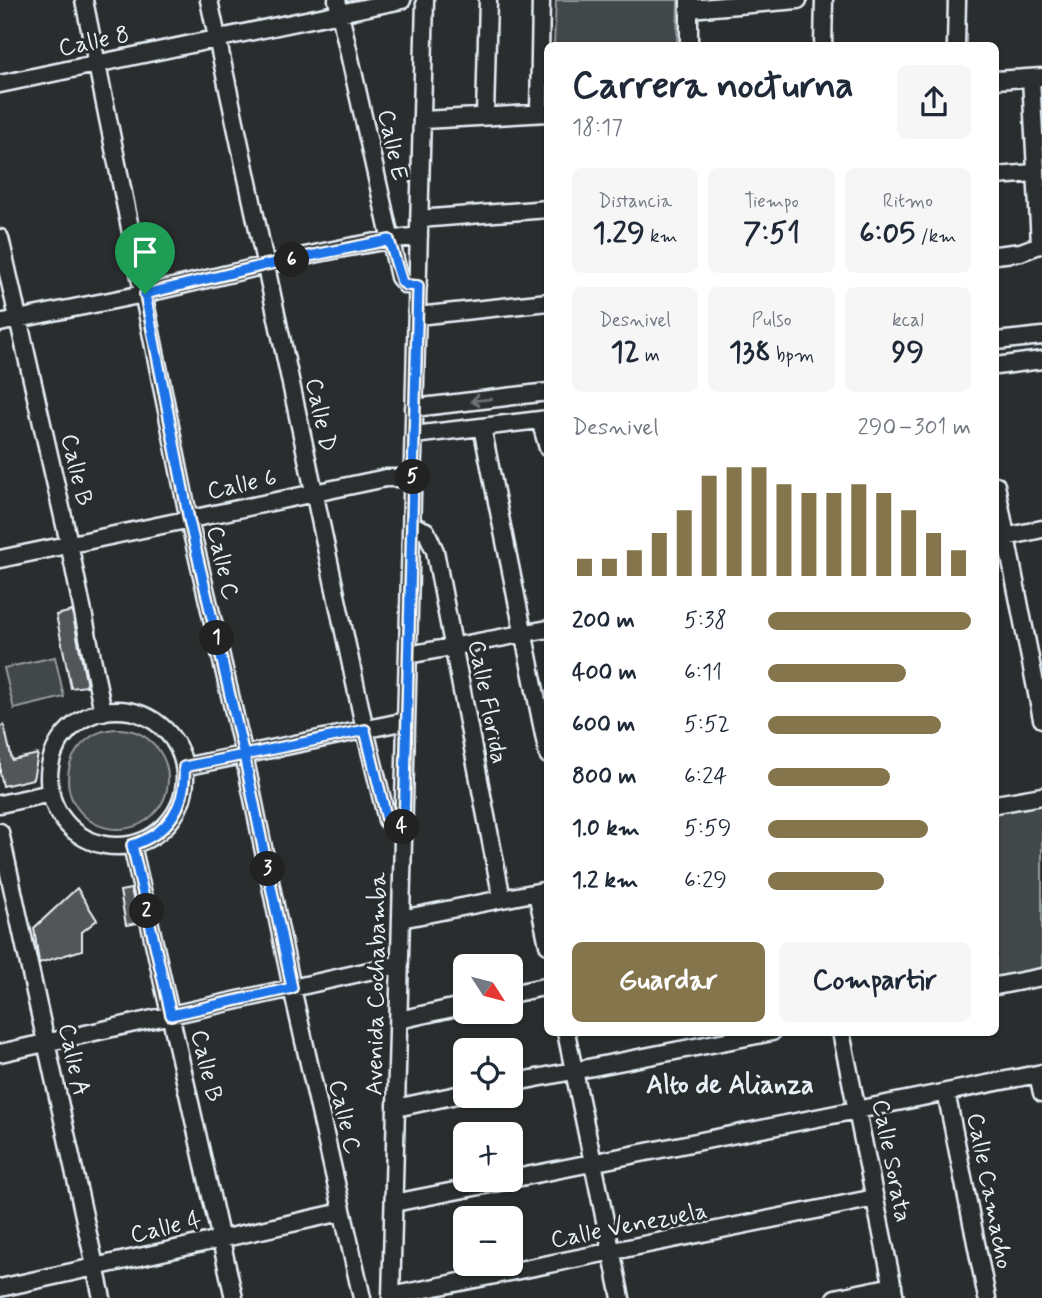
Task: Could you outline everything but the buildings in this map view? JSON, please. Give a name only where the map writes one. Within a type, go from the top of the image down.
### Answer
[{"type":"street","name":"Calle C","points":[[84,0],[189,520],[244,755],[292,988],[362,1298]]},
{"type":"street","name":"Calle D","points":[[209,0],[365,730],[387,820],[394,827],[404,827]]},
{"type":"street","name":"Calle 8","points":[[0,84],[218,40],[339,7],[402,0]]},
{"type":"street","name":"Avenida Cochabamba","points":[[391,1297],[425,0]]},
{"type":"street","points":[[485,116],[488,0]]},
{"type":"street","points":[[423,120],[543,113],[541,0]]},
{"type":"street","points":[[689,42],[689,5],[798,0]]},
{"type":"street","points":[[823,42],[824,0]]},
{"type":"street","points":[[957,0],[957,42]]},
{"type":"street","name":"Calle E","points":[[339,7],[389,240],[402,282],[418,286]]},
{"type":"street","points":[[999,80],[1036,77],[1034,173],[1041,244],[1020,252],[999,255]]},
{"type":"street","points":[[999,176],[1034,173]]},
{"type":"street","points":[[419,219],[544,209]]},
{"type":"street","points":[[0,323],[145,294],[265,265],[419,236]]},
{"type":"street","name":"Calle B","points":[[0,238],[69,544],[103,712]]},
{"type":"street","points":[[417,316],[544,302]]},
{"type":"street","points":[[999,341],[1042,336]]},
{"type":"street","points":[[999,366],[1042,360]]},
{"type":"street","points":[[415,408],[544,392]]},
{"type":"street","points":[[414,435],[544,420]]},
{"type":"street","points":[[482,427],[544,736]]},
{"type":"street","name":"Calle 6","points":[[0,559],[386,478],[413,478]]},
{"type":"street","points":[[999,517],[1001,538],[1042,719]]},
{"type":"street","name":"Calle Florida","points":[[412,525],[426,531],[435,551],[502,899]]},
{"type":"street","points":[[1001,538],[1042,529]]},
{"type":"street","points":[[408,655],[544,630]]},
{"type":"street","points":[[127,711],[150,719],[176,744],[184,767],[181,801],[170,821],[153,836],[132,845],[106,846],[81,836],[62,818],[51,793],[50,770],[64,737],[81,721],[103,712],[127,711]]},
{"type":"street","points":[[184,767],[406,721]]},
{"type":"street","points":[[0,804],[51,793]]},
{"type":"street","points":[[999,803],[1042,796]]},
{"type":"street","name":"Calle A","points":[[0,832],[102,1298]]},
{"type":"street","name":"Calle B","points":[[132,845],[234,1298]]},
{"type":"street","points":[[401,919],[542,891],[544,909]]},
{"type":"street","points":[[0,1053],[400,964]]},
{"type":"street","points":[[999,985],[1042,977]]},
{"type":"street","points":[[523,992],[544,987]]},
{"type":"street","points":[[399,1020],[453,1008]]},
{"type":"street","points":[[567,1036],[621,1298]]},
{"type":"street","points":[[523,1080],[750,1036]]},
{"type":"street","name":"Calle Sorata","points":[[842,1036],[894,1292]]},
{"type":"street","points":[[523,1177],[1040,1073],[1042,1093]]},
{"type":"street","name":"Calle Camacho","points":[[946,1092],[987,1298]]},
{"type":"street","points":[[396,1108],[453,1096]]},
{"type":"street","points":[[394,1203],[453,1191]]},
{"type":"street","name":"Calle Venezuela","points":[[391,1297],[875,1198]]},
{"type":"street","name":"Calle 4","points":[[0,1288],[342,1212]]},
{"type":"street","points":[[835,1298],[894,1292]]},
{"type":"shaded area","points":[[556,0],[678,0],[677,42],[554,42]]},
{"type":"shaded area","points":[[55,657],[64,697],[14,709],[4,668]]},
{"type":"shaded area","points":[[118,729],[137,732],[154,743],[165,760],[168,779],[165,798],[154,815],[137,826],[118,829],[99,826],[82,815],[71,798],[68,779],[71,760],[82,743],[99,732]]},
{"type":"shaded area","points":[[1042,798],[1042,969],[999,976],[999,806]]},
{"type":"district","name":"Alto de Alianza","points":[[730,1086]]},
{"type":"route","points":[[145,294],[189,520],[244,755],[184,767],[184,790],[177,811],[153,836],[132,845],[171,1015],[292,988],[244,755],[365,730],[387,820],[394,827],[404,827],[418,286],[402,282],[389,240],[265,265],[145,294]]}]
